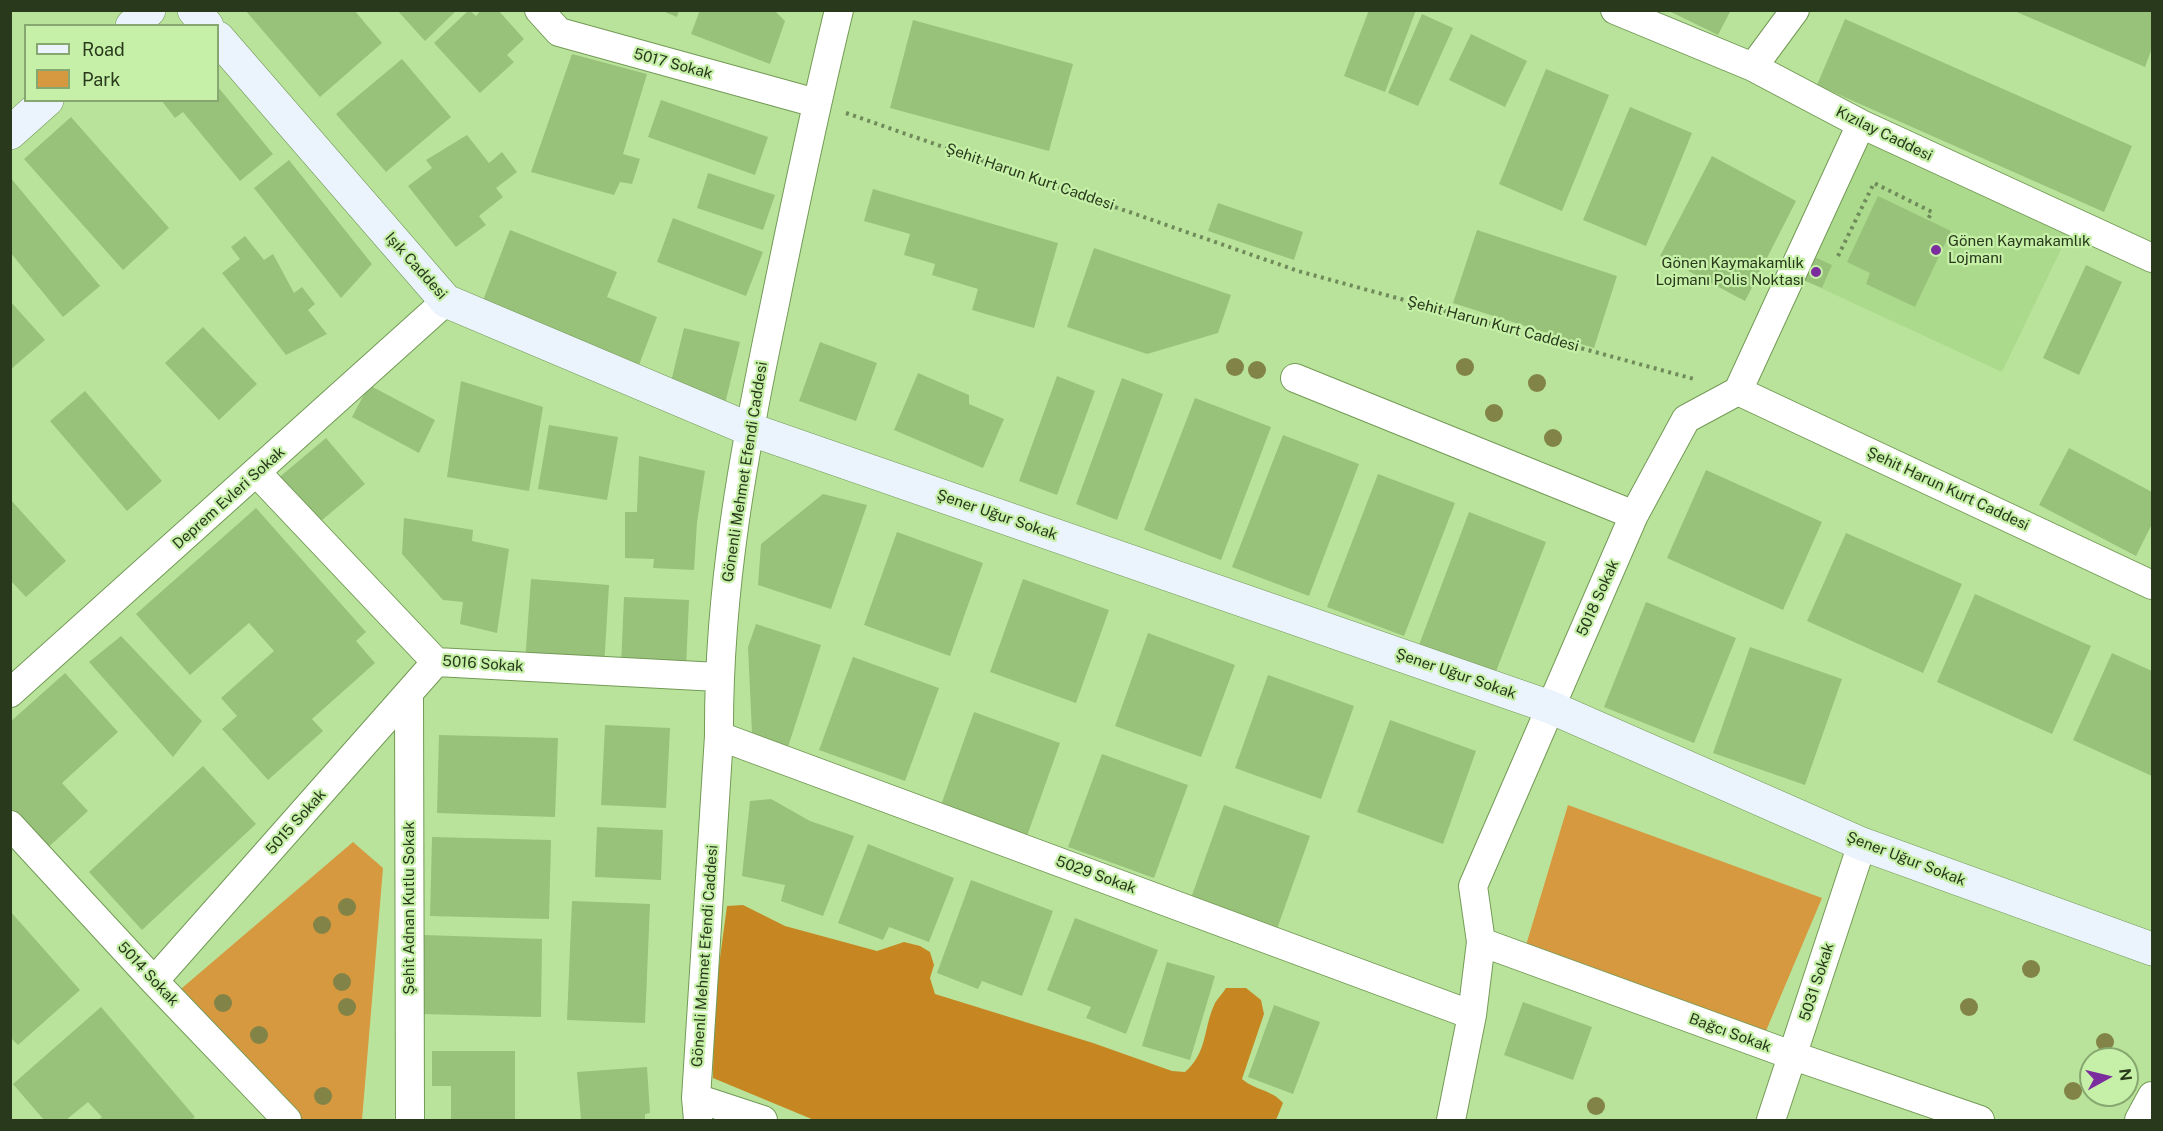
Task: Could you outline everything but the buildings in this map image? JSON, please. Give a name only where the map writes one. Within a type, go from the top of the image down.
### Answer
[{"type":"street","points":[[134,24],[148,10]]},
{"type":"street","points":[[194,10],[205,24]]},
{"type":"street","name":"5017 Sokak","points":[[539,10],[559,32],[816,103]]},
{"type":"street","name":"Gönenli Mehmet Efendi Caddesi","points":[[697,1109],[719,736],[718,677],[728,560],[749,429],[816,103],[839,10]]},
{"type":"street","name":"Kızılay Caddesi","points":[[1615,10],[1753,68],[1861,124],[2152,258]]},
{"type":"street","points":[[1753,68],[1795,10]]},
{"type":"street","name":"Işık Caddesi","points":[[219,39],[446,301],[749,429]]},
{"type":"street","points":[[10,133],[45,102]]},
{"type":"street","points":[[1738,391],[1861,124]]},
{"type":"street","name":"Deprem Evleri Sokak","points":[[10,693],[446,301]]},
{"type":"street","points":[[1295,378],[1634,515]]},
{"type":"street","name":"5018 Sokak","points":[[1451,1120],[1472,1015],[1481,942],[1473,886],[1634,515],[1686,419],[1738,391]]},
{"type":"street","name":"Şehit Harun Kurt Caddesi","points":[[1738,391],[2152,585]]},
{"type":"street","name":"Şener Uğur Sokak","points":[[749,429],[1550,707],[1862,844],[2152,949]]},
{"type":"street","name":"5016 Sokak","points":[[257,473],[436,662],[718,677]]},
{"type":"street","name":"5015 Sokak","points":[[154,981],[409,696],[436,662]]},
{"type":"street","name":"Şehit Adnan Kutlu Sokak","points":[[409,696],[410,1120]]},
{"type":"street","name":"5029 Sokak","points":[[719,736],[1472,1015]]},
{"type":"street","name":"5014 Sokak","points":[[10,825],[154,981],[287,1120]]},
{"type":"street","name":"5031 Sokak","points":[[1771,1120],[1794,1056],[1862,844]]},
{"type":"street","name":"Bağcı Sokak","points":[[1481,942],[1794,1056],[1980,1120]]},
{"type":"street","points":[[2139,1120],[2152,1096]]},
{"type":"street","points":[[697,1109],[763,1120]]},
{"type":"path","name":"Şehit Harun Kurt Caddesi","points":[[816,103],[1298,271],[1738,391]]},
{"type":"path","points":[[1838,256],[1874,183],[1932,212],[1928,219]]},
{"type":"shaded area","name":"Gönen Kaymakamlık Lojmanı","points":[[1864,137],[2068,235],[2002,372],[1799,278]]},
{"type":"shaded area","points":[[743,905],[785,926],[877,951],[904,942],[920,946],[930,952],[934,965],[930,978],[935,994],[1093,1043],[1172,1071],[1185,1072],[1198,1056],[1211,1012],[1226,988],[1246,988],[1261,1000],[1264,1014],[1242,1079],[1274,1095],[1283,1103],[1276,1120],[814,1120],[713,1078],[714,1002],[727,906]]},
{"type":"green space","points":[[1568,805],[1822,898],[1763,1038],[1524,952]]},
{"type":"green space","points":[[353,842],[383,868],[362,1120],[301,1120],[175,994]]},
{"type":"place","name":"Gönen Kaymakamlık Lojmanı","points":[[1936,250]]},
{"type":"place","name":"Gönen Kaymakamlık Lojmanı Polis Noktası","points":[[1816,272]]}]
